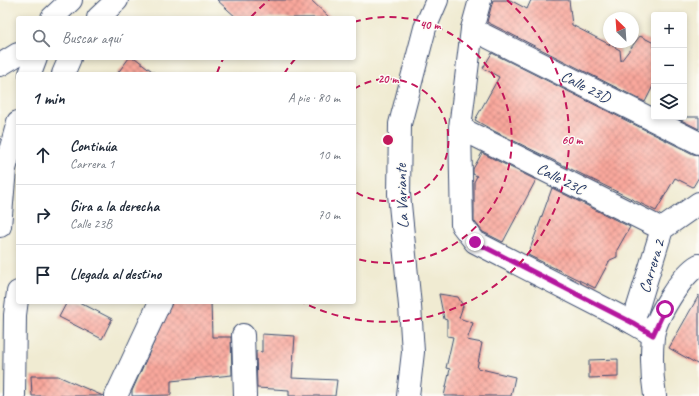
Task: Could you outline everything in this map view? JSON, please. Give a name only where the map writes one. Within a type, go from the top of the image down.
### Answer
[{"type":"street","points":[[54,16],[71,0]]},
{"type":"street","points":[[100,16],[117,0]]},
{"type":"street","name":"La Variante","points":[[408,396],[413,352],[410,306],[398,194],[400,124],[425,28],[437,0]]},
{"type":"street","points":[[480,0],[472,30],[460,128],[462,225],[475,242],[633,323],[653,335]]},
{"type":"street","name":"Calle 23D","points":[[472,30],[699,143]]},
{"type":"street","points":[[0,65],[16,55]]},
{"type":"street","points":[[31,72],[35,60]]},
{"type":"street","points":[[64,72],[69,60]]},
{"type":"street","name":"Calle 23C","points":[[460,128],[662,229]]},
{"type":"street","points":[[0,226],[5,169],[16,129]]},
{"type":"street","name":"Carrera 2","points":[[633,323],[662,229],[699,203]]},
{"type":"street","points":[[655,396],[652,376],[653,335],[674,290],[693,268],[699,265]]},
{"type":"street","points":[[14,396],[14,315],[16,304]]},
{"type":"street","points":[[116,396],[159,304]]},
{"type":"street","points":[[242,335],[245,396]]},
{"type":"street","points":[[0,381],[1,396]]},
{"type":"building","points":[[217,0],[311,0],[328,16],[235,16]]},
{"type":"building","points":[[493,0],[510,0],[527,9],[531,0],[569,0],[572,25],[603,41],[603,48],[616,48],[620,50],[621,61],[631,48],[639,48],[640,36],[651,42],[651,90],[645,102],[487,22]]},
{"type":"building","points":[[492,53],[693,154],[699,155],[699,177],[693,187],[675,178],[656,211],[494,131],[475,120],[499,77],[483,68]]},
{"type":"building","points":[[128,60],[138,60],[153,72],[118,72]]},
{"type":"building","points":[[687,117],[699,117],[699,129],[681,120],[687,120]]},
{"type":"building","points":[[482,153],[536,180],[503,242],[483,232],[474,221],[474,182],[477,176],[473,174],[473,169]]},
{"type":"building","points":[[552,188],[630,227],[617,250],[617,257],[610,260],[595,288],[528,255]]},
{"type":"building","points":[[439,294],[458,297],[463,306],[459,318],[473,323],[467,340],[482,343],[477,368],[515,377],[511,396],[444,396],[450,369],[446,368],[453,337],[447,336],[447,320],[444,319]]},
{"type":"building","points":[[699,295],[699,365],[669,348]]},
{"type":"building","points":[[66,304],[83,304],[112,319],[102,339],[59,317]]},
{"type":"building","points":[[171,304],[211,304],[212,337],[231,337],[232,375],[171,381],[171,395],[132,396],[132,391]]},
{"type":"building","points":[[262,334],[295,336],[292,378],[337,380],[335,396],[289,396],[289,390],[257,388],[256,351],[262,352]]},
{"type":"building","points":[[618,359],[618,377],[589,378],[589,360]]},
{"type":"building","points":[[31,376],[58,376],[103,396],[32,396]]},
{"type":"route","points":[[475,242],[633,323],[653,335],[665,309]]}]
